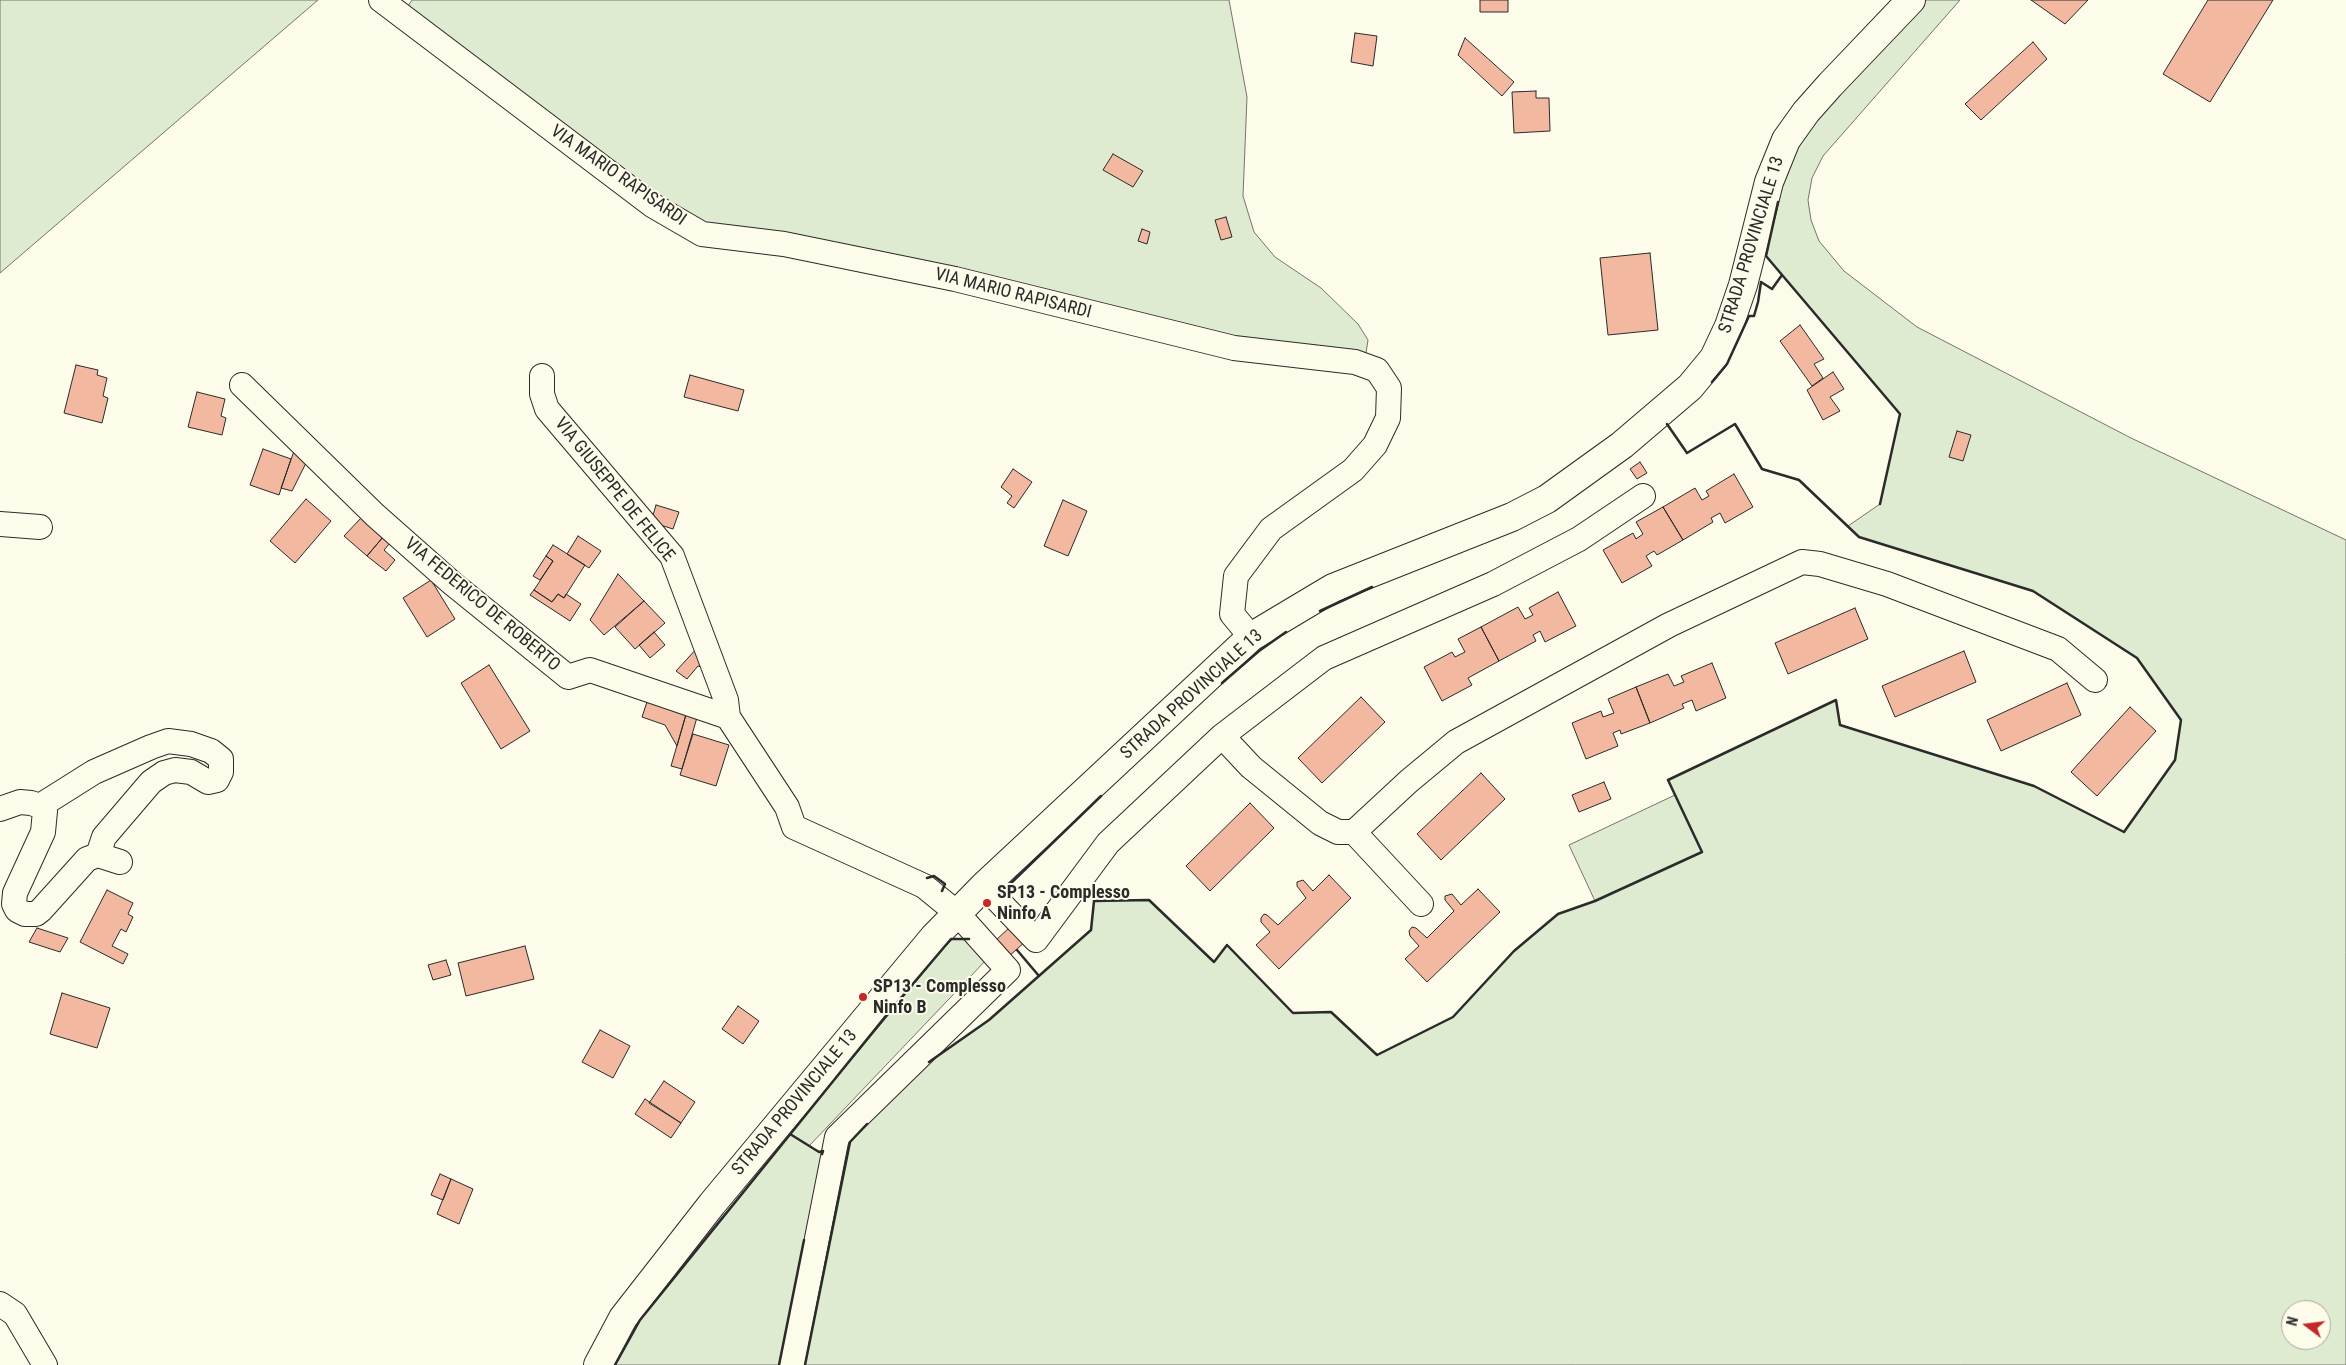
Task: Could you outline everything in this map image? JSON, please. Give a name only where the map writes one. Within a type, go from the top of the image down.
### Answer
[{"type":"main road","name":"STRADA PROVINCIALE 13","points":[[598,1365],[623,1318],[712,1204],[934,936],[984,886],[1251,637],[1333,588],[1512,517],[1547,500],[1622,445],[1690,387],[1714,358],[1729,326],[1743,285],[1769,182],[1786,140],[1830,85],[1911,0]]},
{"type":"street","name":"VIA MARIO RAPISARDI","points":[[381,0],[652,205],[702,234],[784,244],[955,279],[1234,348],[1355,362],[1377,370],[1389,388],[1388,418],[1375,445],[1353,470],[1271,529],[1236,576],[1232,614],[1251,637]]},
{"type":"street","name":"VIA GIUSEPPE DE FELICE","points":[[542,376],[542,394],[547,409],[672,556],[726,700],[728,717]]},
{"type":"street","name":"VIA FEDERICO DE ROBERTO","points":[[242,385],[376,515],[438,571],[568,677],[590,670],[728,717]]},
{"type":"street","points":[[984,886],[1036,940],[1108,843],[1222,736],[1324,658],[1493,584],[1579,540],[1643,496]]},
{"type":"street","points":[[0,524],[40,527]]},
{"type":"street","points":[[1222,736],[1251,766],[1320,823],[1338,832],[1354,832],[1409,781],[1456,742],[1669,625],[1802,562],[1820,564],[1887,584],[2058,649],[2095,680]]},
{"type":"street","points":[[728,717],[787,807],[794,827],[924,886],[957,913],[1008,970],[837,1137],[792,1365]]},
{"type":"street","points":[[0,809],[20,802],[40,806],[45,811],[45,824],[15,893],[14,904],[17,910],[25,914],[36,914],[86,859],[109,858],[104,837],[152,782],[164,773],[175,770],[191,772],[208,782],[217,780],[221,772],[221,759],[211,751],[191,744],[168,742],[151,747],[94,772],[40,806]]},
{"type":"street","points":[[1354,832],[1421,904]]},
{"type":"street","points":[[0,1304],[15,1314],[45,1365]]},
{"type":"green space","points":[[0,0],[318,0],[0,273]]},
{"type":"green space","points":[[412,0],[1229,0],[1247,97],[1243,196],[1254,232],[1275,257],[1321,288],[1358,324],[1368,340],[1366,353],[1229,337],[703,222],[677,212],[408,6]]},
{"type":"green space","points":[[1925,0],[1960,0],[1823,156],[1812,178],[1808,200],[1811,220],[1819,241],[1844,271],[1917,327],[2131,438],[2346,540],[2346,1365],[805,1365],[850,1142],[917,1071],[989,1020],[1091,930],[1094,901],[1149,900],[1214,962],[1227,945],[1293,1013],[1331,1012],[1377,1055],[1453,1017],[1514,951],[1558,914],[1595,901],[1569,845],[1675,795],[1668,780],[1836,700],[1840,725],[2034,786],[2124,832],[2175,760],[2181,720],[2137,658],[2033,591],[1859,537],[1848,526],[1880,504],[1900,414],[1766,256],[1782,183],[1791,159],[1828,105]]},
{"type":"green space","points":[[951,939],[971,939],[988,958],[809,1146],[819,1152],[823,1151],[779,1365],[615,1365],[640,1320],[698,1246]]},
{"type":"building","points":[[1480,0],[1508,0],[1508,12],[1480,12]]},
{"type":"building","points":[[2031,0],[2088,0],[2065,24]]},
{"type":"building","points":[[2208,0],[2273,0],[2210,102],[2163,74]]},
{"type":"building","points":[[1355,33],[1377,36],[1373,66],[1351,62]]},
{"type":"building","points":[[1465,38],[1514,82],[1502,96],[1458,55]]},
{"type":"building","points":[[2033,42],[2047,59],[1981,120],[1965,104]]},
{"type":"building","points":[[1536,91],[1536,98],[1549,98],[1550,131],[1514,133],[1512,92]]},
{"type":"building","points":[[1113,154],[1143,171],[1133,187],[1103,170]]},
{"type":"building","points":[[1226,217],[1232,237],[1221,240],[1215,220]]},
{"type":"building","points":[[1142,229],[1150,232],[1147,244],[1138,241]]},
{"type":"building","points":[[1650,253],[1658,330],[1608,335],[1600,258]]},
{"type":"building","points":[[1800,325],[1824,359],[1814,364],[1823,378],[1812,386],[1780,341]]},
{"type":"building","points":[[76,365],[98,370],[97,375],[107,378],[103,396],[108,398],[102,423],[64,413]]},
{"type":"building","points":[[1833,372],[1844,389],[1830,397],[1840,411],[1823,420],[1807,390]]},
{"type":"building","points":[[690,375],[744,390],[738,411],[684,397]]},
{"type":"building","points":[[197,392],[225,399],[221,416],[226,418],[222,435],[188,427]]},
{"type":"building","points":[[1957,431],[1971,435],[1963,461],[1949,457]]},
{"type":"building","points":[[263,449],[291,459],[279,495],[250,485]]},
{"type":"building","points":[[294,451],[306,463],[292,491],[281,488]]},
{"type":"building","points":[[1640,462],[1647,473],[1637,479],[1630,469]]},
{"type":"building","points":[[1013,469],[1032,482],[1014,508],[1007,503],[1012,496],[1001,487]]},
{"type":"building","points":[[1734,474],[1753,507],[1725,523],[1720,513],[1711,518],[1713,522],[1683,540],[1663,507],[1695,488],[1702,500],[1709,496],[1706,491]]},
{"type":"building","points":[[306,499],[331,521],[295,563],[270,541]]},
{"type":"building","points":[[1063,500],[1087,511],[1068,556],[1044,546]]},
{"type":"building","points":[[656,505],[679,512],[673,529],[651,522]]},
{"type":"building","points":[[1663,507],[1683,540],[1657,555],[1654,551],[1646,556],[1652,566],[1622,583],[1603,550],[1633,533],[1636,539],[1643,534],[1636,522]]},
{"type":"building","points":[[361,518],[383,537],[367,556],[344,536]]},
{"type":"building","points":[[578,536],[601,551],[589,568],[567,554]]},
{"type":"building","points":[[383,537],[390,543],[384,550],[395,560],[386,571],[367,556]]},
{"type":"building","points":[[553,545],[585,565],[564,598],[558,594],[552,602],[534,590],[553,561],[546,556]]},
{"type":"building","points":[[546,556],[553,561],[540,580],[533,576]]},
{"type":"building","points":[[618,574],[644,601],[604,635],[590,620]]},
{"type":"building","points":[[431,580],[455,619],[427,637],[403,598]]},
{"type":"building","points":[[534,590],[552,602],[558,594],[564,598],[566,594],[581,604],[570,621],[530,595]]},
{"type":"building","points":[[1558,592],[1576,626],[1545,642],[1540,631],[1533,635],[1536,641],[1499,661],[1481,627],[1518,607],[1525,619],[1533,615],[1529,608]]},
{"type":"building","points":[[644,601],[665,623],[635,649],[615,627]]},
{"type":"building","points":[[1855,608],[1868,639],[1788,674],[1775,643]]},
{"type":"building","points":[[1481,627],[1499,661],[1468,678],[1472,685],[1442,701],[1424,667],[1452,652],[1455,657],[1465,652],[1458,639]]},
{"type":"building","points":[[654,632],[665,645],[650,658],[639,645]]},
{"type":"building","points":[[699,646],[708,669],[698,666],[687,679],[676,671]]},
{"type":"building","points":[[1964,651],[1976,682],[1895,717],[1882,686]]},
{"type":"building","points":[[1712,663],[1726,698],[1696,711],[1692,700],[1682,704],[1684,708],[1650,723],[1636,687],[1668,674],[1674,686],[1684,682],[1681,676]]},
{"type":"building","points":[[489,665],[530,731],[501,749],[461,683]]},
{"type":"building","points":[[2067,683],[2081,715],[2001,751],[1987,720]]},
{"type":"building","points":[[1636,687],[1650,723],[1621,734],[1620,730],[1613,733],[1618,746],[1586,759],[1572,723],[1601,711],[1603,717],[1614,713],[1608,699]]},
{"type":"building","points":[[1361,697],[1385,722],[1322,783],[1298,758]]},
{"type":"building","points":[[648,699],[687,711],[677,746],[665,725],[642,717]]},
{"type":"building","points":[[2130,707],[2156,731],[2097,796],[2071,772]]},
{"type":"building","points":[[687,711],[698,714],[682,769],[671,766]]},
{"type":"building","points":[[693,734],[729,745],[716,786],[680,775]]},
{"type":"building","points":[[1481,773],[1505,799],[1441,860],[1417,834]]},
{"type":"building","points":[[1604,782],[1611,799],[1579,812],[1572,795]]},
{"type":"building","points":[[1250,803],[1274,828],[1210,891],[1186,866]]},
{"type":"building","points":[[1329,875],[1351,898],[1279,969],[1256,945],[1270,932],[1261,922],[1261,918],[1264,914],[1267,915],[1278,925],[1306,898],[1297,886],[1297,882],[1303,880],[1313,891]]},
{"type":"building","points":[[1478,889],[1500,912],[1427,982],[1405,959],[1419,946],[1410,936],[1409,931],[1412,927],[1416,928],[1427,938],[1454,911],[1445,900],[1445,896],[1452,894],[1461,905]]},
{"type":"building","points":[[107,890],[133,903],[128,914],[133,917],[126,932],[121,929],[112,946],[128,954],[123,964],[80,942]]},
{"type":"building","points":[[1011,926],[1026,941],[1007,958],[993,943]]},
{"type":"building","points":[[37,928],[68,938],[60,952],[29,942]]},
{"type":"building","points":[[525,946],[534,979],[466,996],[458,963]]},
{"type":"building","points":[[446,960],[451,975],[433,980],[428,965]]},
{"type":"building","points":[[62,993],[110,1008],[97,1048],[50,1034]]},
{"type":"building","points":[[738,1006],[759,1021],[743,1044],[722,1029]]},
{"type":"building","points":[[600,1030],[630,1046],[613,1078],[582,1062]]},
{"type":"building","points":[[664,1081],[695,1102],[681,1123],[649,1103]]},
{"type":"building","points":[[645,1099],[681,1123],[671,1138],[635,1114]]},
{"type":"building","points":[[440,1174],[451,1179],[443,1200],[431,1195]]},
{"type":"building","points":[[451,1179],[473,1189],[459,1224],[437,1214]]},
{"type":"wall","points":[[1778,202],[1766,256],[1900,414],[1880,504]]},
{"type":"wall","points":[[1712,382],[1727,364],[1749,316],[1754,316],[1761,282],[1772,289],[1782,275]]},
{"type":"wall","points":[[929,1062],[989,1020],[1091,930],[1094,901],[1149,900],[1214,962],[1227,945],[1293,1013],[1331,1012],[1377,1055],[1453,1017],[1514,951],[1558,914],[1595,901],[1702,852],[1668,780],[1836,700],[1840,725],[2034,786],[2124,832],[2175,760],[2181,720],[2137,658],[2033,591],[1859,537],[1799,480],[1762,469],[1735,424],[1687,453],[1667,424]]},
{"type":"wall","points":[[1320,611],[1372,587]]},
{"type":"wall","points":[[1222,683],[1259,651],[1286,632]]},
{"type":"wall","points":[[1010,899],[1009,885],[1101,796]]},
{"type":"wall","points":[[927,878],[934,876],[945,884],[942,891]]},
{"type":"wall","points":[[615,1365],[640,1320],[889,1012],[951,939],[969,939]]},
{"type":"wall","points":[[1017,950],[1039,976]]},
{"type":"wall","points":[[805,1365],[850,1142],[867,1124]]},
{"type":"wall","points":[[790,1134],[819,1152],[823,1151],[822,1154]]},
{"type":"wall","points":[[779,1365],[804,1240]]},
{"type":"place","name":"SP13 - Complesso Ninfo A","points":[[987,903]]},
{"type":"place","name":"SP13 - Complesso Ninfo B","points":[[863,997]]}]
